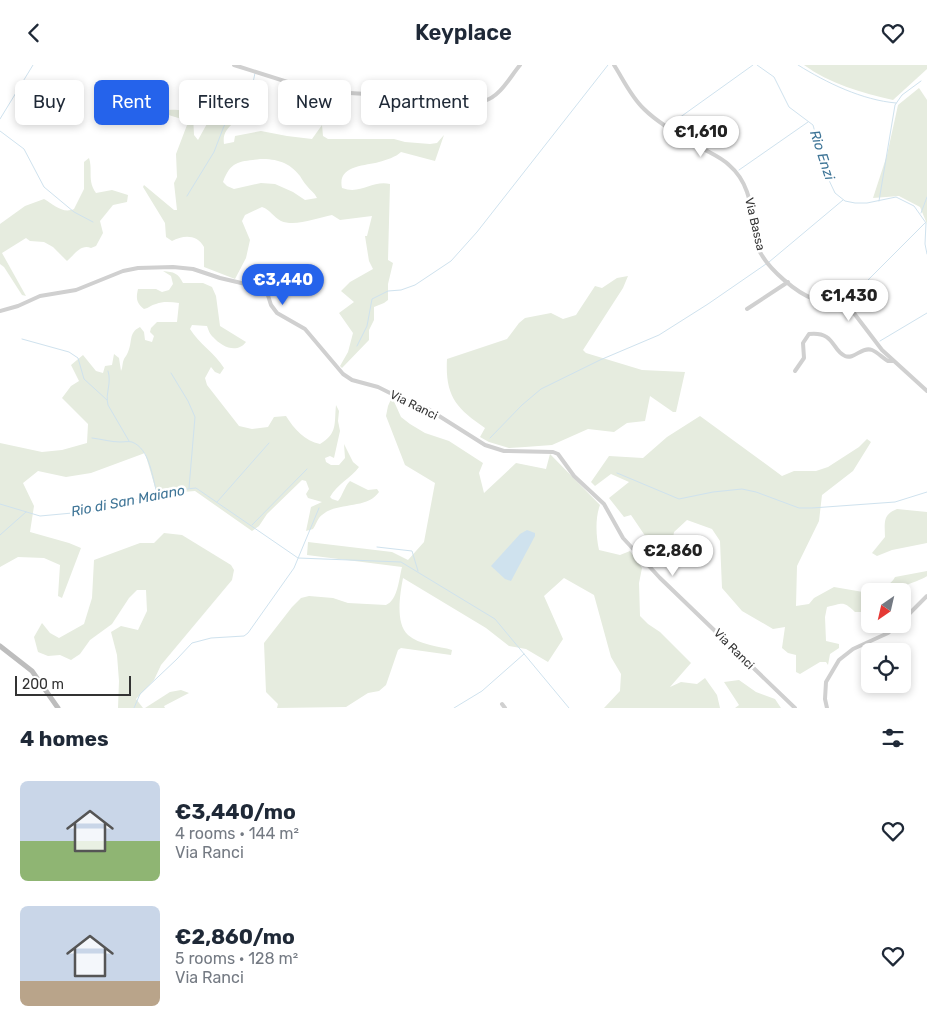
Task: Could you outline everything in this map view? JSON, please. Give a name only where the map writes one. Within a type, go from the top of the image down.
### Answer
[{"type":"street","points":[[234,65],[316,91],[329,93],[484,101],[497,94],[520,65]]},
{"type":"street","name":"Via Bassa","points":[[614,65],[638,103],[648,112],[696,145],[722,159],[736,171],[746,188],[760,252],[768,263],[797,290],[814,299],[839,303],[850,309],[872,338],[893,361],[927,391]]},
{"type":"street","name":"Via Ranci","points":[[0,311],[18,306],[40,296],[76,290],[123,271],[138,268],[173,267],[193,269],[220,278],[254,286],[265,286],[271,305],[277,313],[305,329],[347,377],[359,383],[378,387],[428,409],[476,440],[490,446],[504,451],[553,452],[558,454],[574,476],[604,504],[617,530],[648,565],[795,708]]},
{"type":"street","points":[[747,309],[788,282]]},
{"type":"street","points":[[795,371],[804,358],[804,343],[809,334],[829,338],[839,351],[849,357],[867,349],[872,350],[888,361],[893,361]]},
{"type":"street","points":[[911,612],[927,596]]},
{"type":"street","points":[[827,708],[825,699],[826,682],[839,660],[853,649],[888,633]]},
{"type":"street","points":[[0,646],[32,671],[58,708]]},
{"type":"shaded area","points":[[804,65],[927,65],[927,69],[893,100],[847,87],[814,72]]},
{"type":"shaded area","points":[[919,88],[927,100],[927,224],[920,207],[899,196],[873,198],[887,155],[898,105]]},
{"type":"shaded area","points":[[169,110],[179,110],[179,118],[169,115]]},
{"type":"shaded area","points":[[187,125],[194,125],[194,135],[198,140],[206,125],[231,125],[226,132],[224,144],[234,142],[235,136],[261,131],[312,139],[322,125],[323,136],[328,139],[394,139],[430,144],[437,143],[444,135],[435,161],[401,152],[385,160],[353,168],[344,175],[342,188],[349,190],[384,183],[390,184],[388,260],[393,263],[388,284],[388,300],[374,307],[374,320],[369,330],[369,340],[342,368],[340,366],[348,352],[353,333],[339,313],[354,302],[341,291],[350,282],[373,269],[369,261],[365,236],[367,236],[372,216],[340,220],[332,215],[299,223],[287,223],[281,221],[262,207],[245,215],[242,221],[250,240],[246,258],[235,279],[204,267],[204,247],[201,243],[190,237],[172,241],[166,237],[165,223],[143,187],[144,185],[174,210],[177,210],[174,183],[177,177],[176,154]],"holes":[[[260,159],[277,161],[292,167],[317,198],[305,200],[275,184],[261,183],[234,189],[223,182],[229,170],[237,163]]]},
{"type":"shaded area","points":[[89,158],[91,180],[96,193],[112,190],[128,195],[127,202],[113,205],[100,221],[103,233],[96,246],[91,248],[84,247],[67,261],[53,247],[44,242],[30,241],[26,238],[2,253],[26,296],[22,295],[4,267],[0,264],[0,224],[25,206],[44,199],[62,210],[74,209],[84,189],[84,162]]},
{"type":"shaded area","points":[[163,271],[175,274],[183,283],[203,283],[212,287],[216,296],[220,326],[246,342],[238,348],[230,348],[221,344],[212,336],[207,326],[192,325],[190,329],[224,368],[220,374],[211,367],[205,378],[207,385],[239,426],[252,429],[268,427],[274,417],[286,416],[300,434],[320,444],[332,432],[335,423],[336,405],[339,411],[340,431],[334,458],[330,456],[325,458],[326,462],[331,465],[339,465],[345,458],[344,444],[353,462],[359,467],[336,488],[330,497],[338,501],[350,481],[368,490],[377,489],[379,492],[366,502],[325,512],[313,529],[306,531],[311,507],[322,502],[308,498],[306,494],[309,489],[306,481],[302,480],[252,531],[195,491],[157,494],[145,453],[91,473],[66,477],[38,471],[23,483],[34,506],[30,532],[81,548],[62,598],[58,596],[60,565],[44,558],[18,557],[0,567],[0,443],[42,452],[62,450],[87,443],[88,424],[62,398],[71,386],[79,381],[71,365],[83,355],[96,371],[103,373],[105,366],[112,365],[114,354],[119,358],[121,371],[132,335],[136,329],[140,327],[144,332],[145,340],[152,342],[154,336],[150,332],[151,328],[157,322],[177,322],[179,303],[161,302],[144,309],[137,300],[138,289],[156,289],[162,292],[169,290],[173,284],[171,276]]},
{"type":"shaded area","points":[[628,276],[623,288],[583,350],[586,353],[642,370],[685,372],[676,412],[673,412],[650,396],[645,421],[627,423],[614,432],[588,429],[552,445],[509,448],[480,437],[485,428],[460,407],[450,392],[447,359],[507,339],[525,318],[551,313],[563,319],[576,315],[595,286],[602,288],[617,278]]},
{"type":"shaded area","points":[[392,397],[401,417],[410,424],[425,433],[449,441],[483,463],[479,473],[484,493],[516,463],[546,469],[550,454],[600,505],[596,527],[599,550],[620,555],[630,551],[642,568],[639,583],[640,616],[660,632],[691,663],[670,687],[681,682],[697,684],[705,678],[717,695],[720,708],[604,708],[620,691],[621,674],[611,657],[594,595],[564,578],[544,596],[563,639],[548,662],[526,649],[509,646],[486,628],[403,578],[400,616],[404,630],[418,641],[452,650],[451,655],[401,648],[398,650],[386,685],[379,691],[368,693],[346,707],[277,708],[278,704],[266,692],[264,643],[292,607],[301,598],[309,596],[333,598],[348,603],[386,605],[396,594],[402,567],[307,555],[308,542],[392,552],[408,560],[424,542],[435,483],[405,465],[386,416]]},
{"type":"shaded area","points":[[700,416],[782,476],[794,471],[816,471],[828,467],[859,447],[867,439],[871,442],[853,471],[822,495],[819,521],[797,566],[796,606],[809,604],[814,598],[834,587],[861,592],[861,612],[855,612],[843,604],[827,607],[825,617],[826,641],[839,644],[839,648],[830,654],[828,665],[826,662],[820,662],[800,674],[796,672],[796,655],[788,653],[782,648],[785,627],[773,629],[742,611],[722,588],[720,541],[712,529],[687,520],[674,532],[672,544],[654,549],[631,515],[624,517],[609,498],[629,482],[611,474],[595,486],[591,482],[609,456],[643,458],[667,437]]},
{"type":"shaded area","points":[[897,509],[927,512],[927,543],[892,550],[877,556],[872,553],[885,537],[885,520],[892,511]]},
{"type":"shaded area","points":[[164,533],[182,535],[231,565],[234,570],[232,580],[161,665],[154,680],[136,699],[143,708],[118,708],[119,681],[117,655],[111,632],[121,626],[138,630],[147,611],[146,590],[137,590],[129,598],[112,624],[90,640],[80,654],[71,660],[60,655],[48,656],[38,652],[34,637],[42,623],[50,633],[59,638],[84,624],[92,598],[94,560],[140,543],[154,543]]},
{"type":"shaded area","points":[[927,571],[927,576],[911,583],[890,583],[895,577]]},
{"type":"shaded area","points":[[739,680],[756,692],[775,699],[781,708],[735,708],[739,705],[724,682]]},
{"type":"shaded area","points":[[181,690],[189,693],[164,706],[165,708],[145,708],[170,692]]},
{"type":"water","points":[[527,530],[535,533],[535,536],[511,581],[505,579],[491,566],[520,534]]},
{"type":"waterway","points":[[0,119],[33,65]]},
{"type":"waterway","points":[[357,346],[367,326],[372,299],[388,291],[401,290],[415,285],[451,261],[477,232],[608,65]]},
{"type":"waterway","points":[[672,123],[753,65]]},
{"type":"waterway","name":"Rio Enzi","points":[[757,65],[774,77],[789,107],[813,125],[827,176],[835,193],[845,201],[855,203],[867,203],[896,197],[914,206],[926,223],[925,244],[927,254]]},
{"type":"waterway","points":[[798,65],[845,90],[870,98],[896,103]]},
{"type":"waterway","points":[[187,196],[214,152],[224,126],[232,116],[245,108],[249,102],[255,73]]},
{"type":"waterway","points":[[879,201],[895,105],[902,95],[921,81]]},
{"type":"waterway","points":[[739,170],[808,122]]},
{"type":"waterway","points":[[0,131],[24,149],[44,187],[74,212],[93,222]]},
{"type":"waterway","points":[[921,213],[927,197]]},
{"type":"waterway","points":[[769,262],[843,200]]},
{"type":"waterway","points":[[848,300],[925,223]]},
{"type":"waterway","points":[[490,438],[522,405],[541,389],[600,360],[659,335],[766,264]]},
{"type":"waterway","points":[[880,341],[927,313]]},
{"type":"waterway","points":[[22,339],[69,352],[78,358],[84,379],[107,400]]},
{"type":"waterway","points":[[108,371],[108,405],[129,441]]},
{"type":"waterway","points":[[171,373],[188,401],[195,417],[189,488]]},
{"type":"waterway","points":[[92,438],[132,442],[138,446],[147,457],[157,493]]},
{"type":"waterway","points":[[217,502],[269,443]]},
{"type":"waterway","points":[[252,525],[307,469]]},
{"type":"waterway","points":[[617,473],[679,499],[713,492],[742,489],[756,492],[799,508],[895,502],[927,492]]},
{"type":"waterway","name":"Rio di San Maiano","points":[[0,504],[40,516],[94,511],[168,491],[196,488],[298,558],[401,562],[495,619],[569,708]]},
{"type":"waterway","points":[[134,708],[140,694],[192,643],[211,638],[244,636],[248,633],[294,568],[319,508]]},
{"type":"waterway","points":[[0,535],[26,512]]},
{"type":"waterway","points":[[377,547],[412,551],[418,571]]},
{"type":"waterway","points":[[454,708],[482,691],[524,654]]}]
